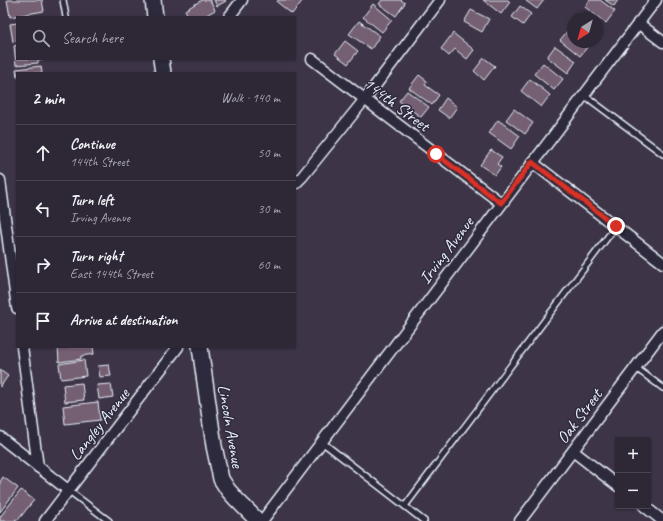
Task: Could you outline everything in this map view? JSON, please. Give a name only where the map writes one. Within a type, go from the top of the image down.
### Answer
[{"type":"street","points":[[153,0],[155,16]]},
{"type":"street","points":[[230,16],[242,0]]},
{"type":"street","points":[[296,183],[365,99],[440,0]]},
{"type":"street","name":"Irving Avenue","points":[[262,521],[656,0]]},
{"type":"street","points":[[638,23],[663,42]]},
{"type":"street","name":"144th Street","points":[[312,59],[501,203]]},
{"type":"street","points":[[161,60],[163,72]]},
{"type":"street","points":[[532,162],[663,263]]},
{"type":"street","points":[[0,180],[16,301]]},
{"type":"street","name":"Oak Street","points":[[520,521],[663,331]]},
{"type":"street","points":[[22,348],[38,467]]},
{"type":"street","name":"Langley Avenue","points":[[44,521],[177,348]]},
{"type":"street","name":"Lincoln Avenue","points":[[200,348],[214,446],[222,479],[236,499],[258,521]]},
{"type":"street","points":[[0,437],[68,490]]},
{"type":"street","points":[[573,451],[615,484]]},
{"type":"street","points":[[648,509],[663,521]]},
{"type":"lane","points":[[63,0],[66,16]]},
{"type":"lane","points":[[584,94],[663,154]]},
{"type":"lane","points":[[405,506],[616,226]]},
{"type":"lane","points":[[636,368],[663,388]]},
{"type":"lane","points":[[322,442],[424,521]]},
{"type":"lane","points":[[68,490],[109,521]]},
{"type":"building","points":[[7,0],[42,0],[44,11],[10,17]]},
{"type":"building","points":[[202,0],[210,0],[215,10],[205,16],[188,16],[185,10]]},
{"type":"building","points":[[214,0],[225,0],[226,1],[217,6]]},
{"type":"building","points":[[278,0],[303,0],[292,14],[277,2]]},
{"type":"building","points":[[382,0],[401,0],[405,3],[396,16],[379,4]]},
{"type":"building","points":[[483,0],[508,0],[510,2],[501,14]]},
{"type":"building","points":[[544,0],[537,9],[526,1]]},
{"type":"building","points":[[590,0],[600,0],[615,11],[606,23],[603,21],[603,12],[592,12],[585,7]]},
{"type":"building","points":[[605,0],[618,0],[614,6]]},
{"type":"building","points":[[373,4],[392,20],[382,32],[363,17]]},
{"type":"building","points":[[520,6],[531,14],[523,25],[512,17]]},
{"type":"building","points":[[471,10],[489,19],[482,32],[464,22]]},
{"type":"building","points":[[359,21],[380,36],[371,49],[349,34]]},
{"type":"building","points":[[16,23],[16,41],[13,42],[10,24]]},
{"type":"building","points":[[567,31],[567,46],[560,40]]},
{"type":"building","points":[[453,33],[474,50],[467,59],[455,49],[449,56],[441,49]]},
{"type":"building","points":[[345,41],[358,51],[348,64],[335,54]]},
{"type":"building","points":[[16,45],[16,60],[38,60],[38,63],[16,65],[14,46]]},
{"type":"building","points":[[555,46],[576,61],[568,73],[547,57]]},
{"type":"building","points":[[570,48],[587,48],[580,56]]},
{"type":"building","points":[[484,58],[495,66],[484,80],[474,71]]},
{"type":"building","points":[[543,63],[563,79],[554,90],[534,74]]},
{"type":"building","points":[[41,66],[42,72],[16,72],[16,69]]},
{"type":"building","points":[[419,75],[427,81],[425,85],[439,95],[432,105],[409,88]]},
{"type":"building","points":[[530,79],[550,95],[541,107],[521,91]]},
{"type":"building","points":[[407,91],[429,107],[421,117],[399,101]]},
{"type":"building","points":[[446,98],[457,107],[449,118],[438,110]]},
{"type":"building","points":[[514,109],[533,123],[525,134],[506,120]]},
{"type":"building","points":[[498,120],[520,136],[511,149],[489,133]]},
{"type":"building","points":[[491,150],[502,157],[497,164],[501,167],[495,175],[480,165]]},
{"type":"building","points":[[58,348],[93,348],[94,354],[81,356],[81,359],[59,362]]},
{"type":"building","points":[[84,360],[86,376],[61,379],[59,364]]},
{"type":"building","points":[[109,365],[111,376],[100,377],[98,366]]},
{"type":"building","points":[[0,370],[8,376],[0,387]]},
{"type":"building","points":[[82,383],[84,400],[65,402],[63,385]]},
{"type":"building","points":[[111,384],[113,397],[99,399],[97,385]]},
{"type":"building","points":[[98,402],[100,420],[65,424],[63,406]]},
{"type":"building","points":[[3,477],[18,488],[0,512],[0,482]]},
{"type":"building","points":[[21,490],[34,500],[18,520],[0,521],[0,517]]},
{"type":"route","points":[[436,154],[501,203],[532,162],[616,226]]}]
